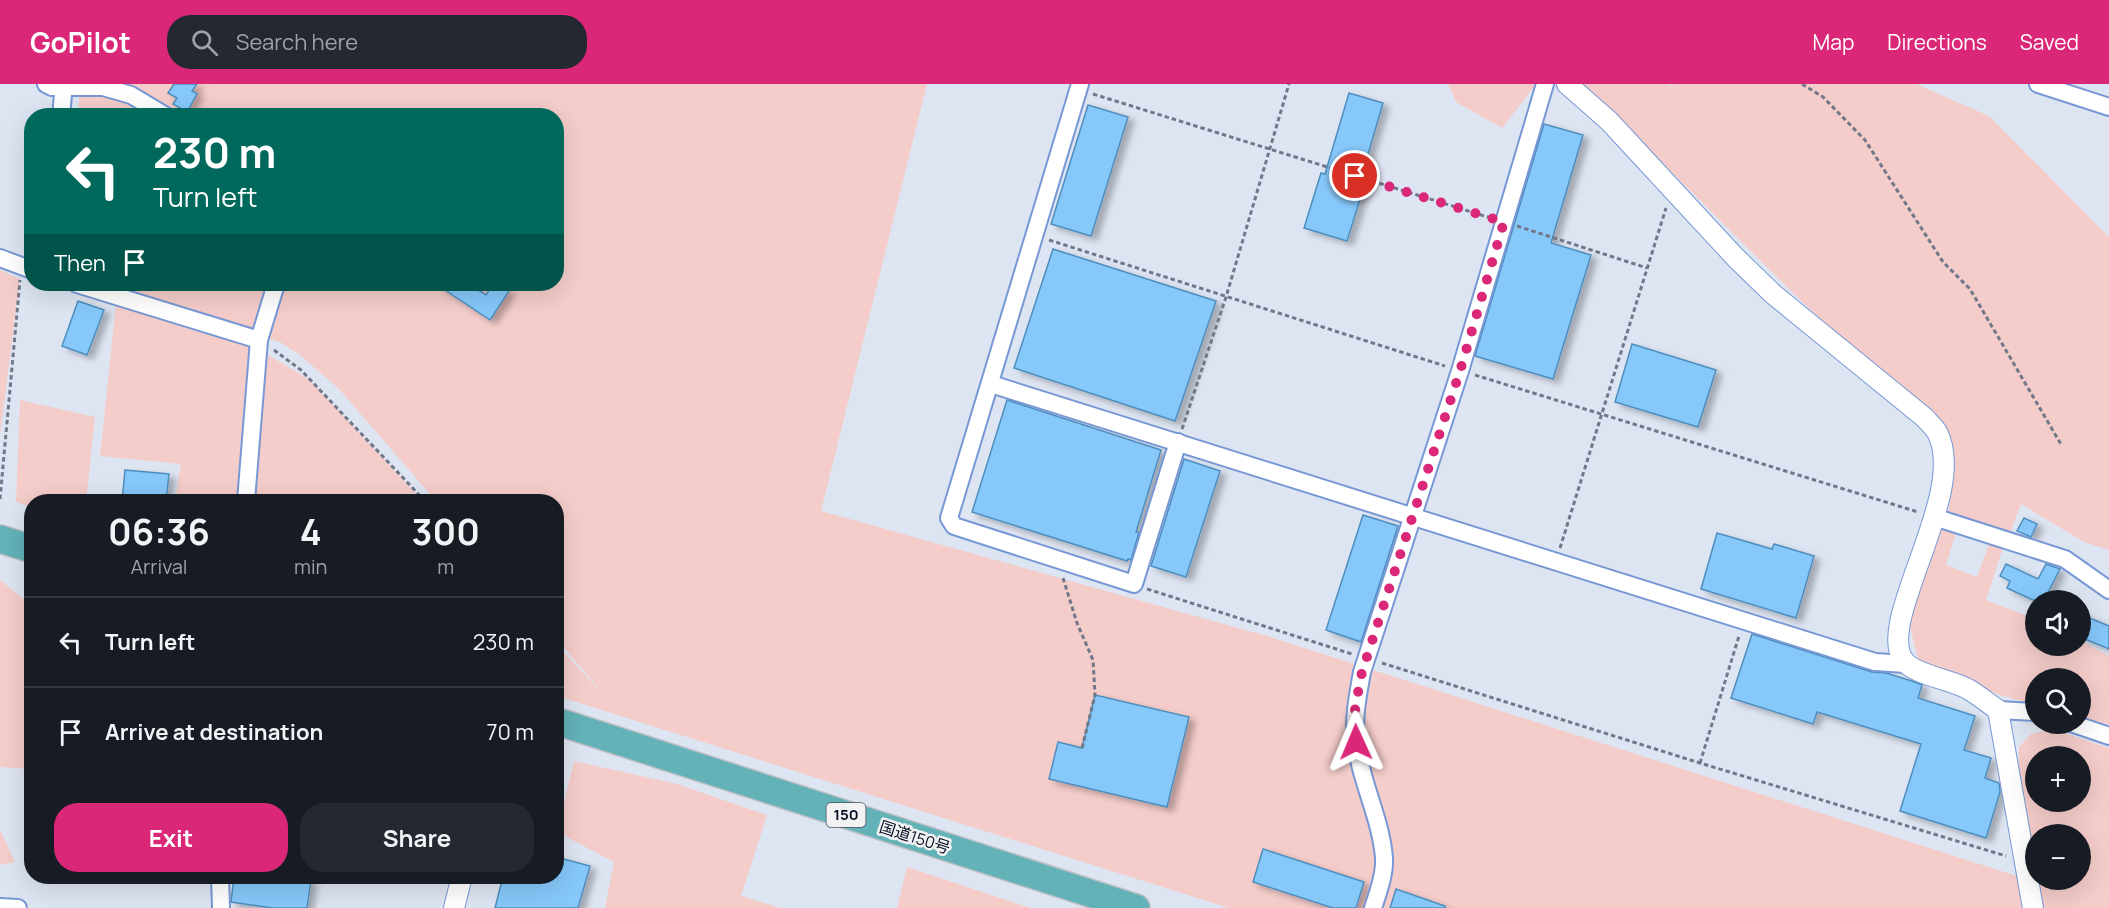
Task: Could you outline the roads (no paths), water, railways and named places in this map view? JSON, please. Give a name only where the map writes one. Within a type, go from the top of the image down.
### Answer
[{"type":"highway","points":[[0,539],[24,546]]},
{"type":"highway","name":"国道150号","points":[[564,724],[1136,908]]},
{"type":"street","points":[[46,84],[52,87],[64,85],[103,87],[131,95],[153,108]]},
{"type":"street","points":[[1372,908],[1379,890],[1384,860],[1356,742],[1355,708],[1366,658],[1460,371],[1545,84]]},
{"type":"street","points":[[1567,84],[1609,122],[1735,257],[1773,294],[1925,418],[1937,432],[1944,465],[1943,484],[1901,618],[1897,643],[1900,655],[1906,664]]},
{"type":"street","points":[[2038,84],[2109,107]]},
{"type":"street","points":[[62,108],[64,85]]},
{"type":"street","points":[[1080,87],[949,518],[954,526],[1134,584],[1178,442]]},
{"type":"street","points":[[0,258],[24,267]]},
{"type":"street","points":[[99,291],[259,340]]},
{"type":"street","points":[[247,494],[259,340],[274,291]]},
{"type":"street","points":[[991,384],[1875,662],[1906,664],[1967,688],[1998,710],[2025,711]]},
{"type":"street","points":[[1934,517],[2065,559],[2109,590]]},
{"type":"street","points":[[1998,710],[2033,908]]},
{"type":"street","points":[[2091,730],[2109,736]]},
{"type":"street","points":[[220,884],[221,908]]},
{"type":"street","points":[[454,908],[460,884]]},
{"type":"street","points":[[0,907],[18,908]]}]
